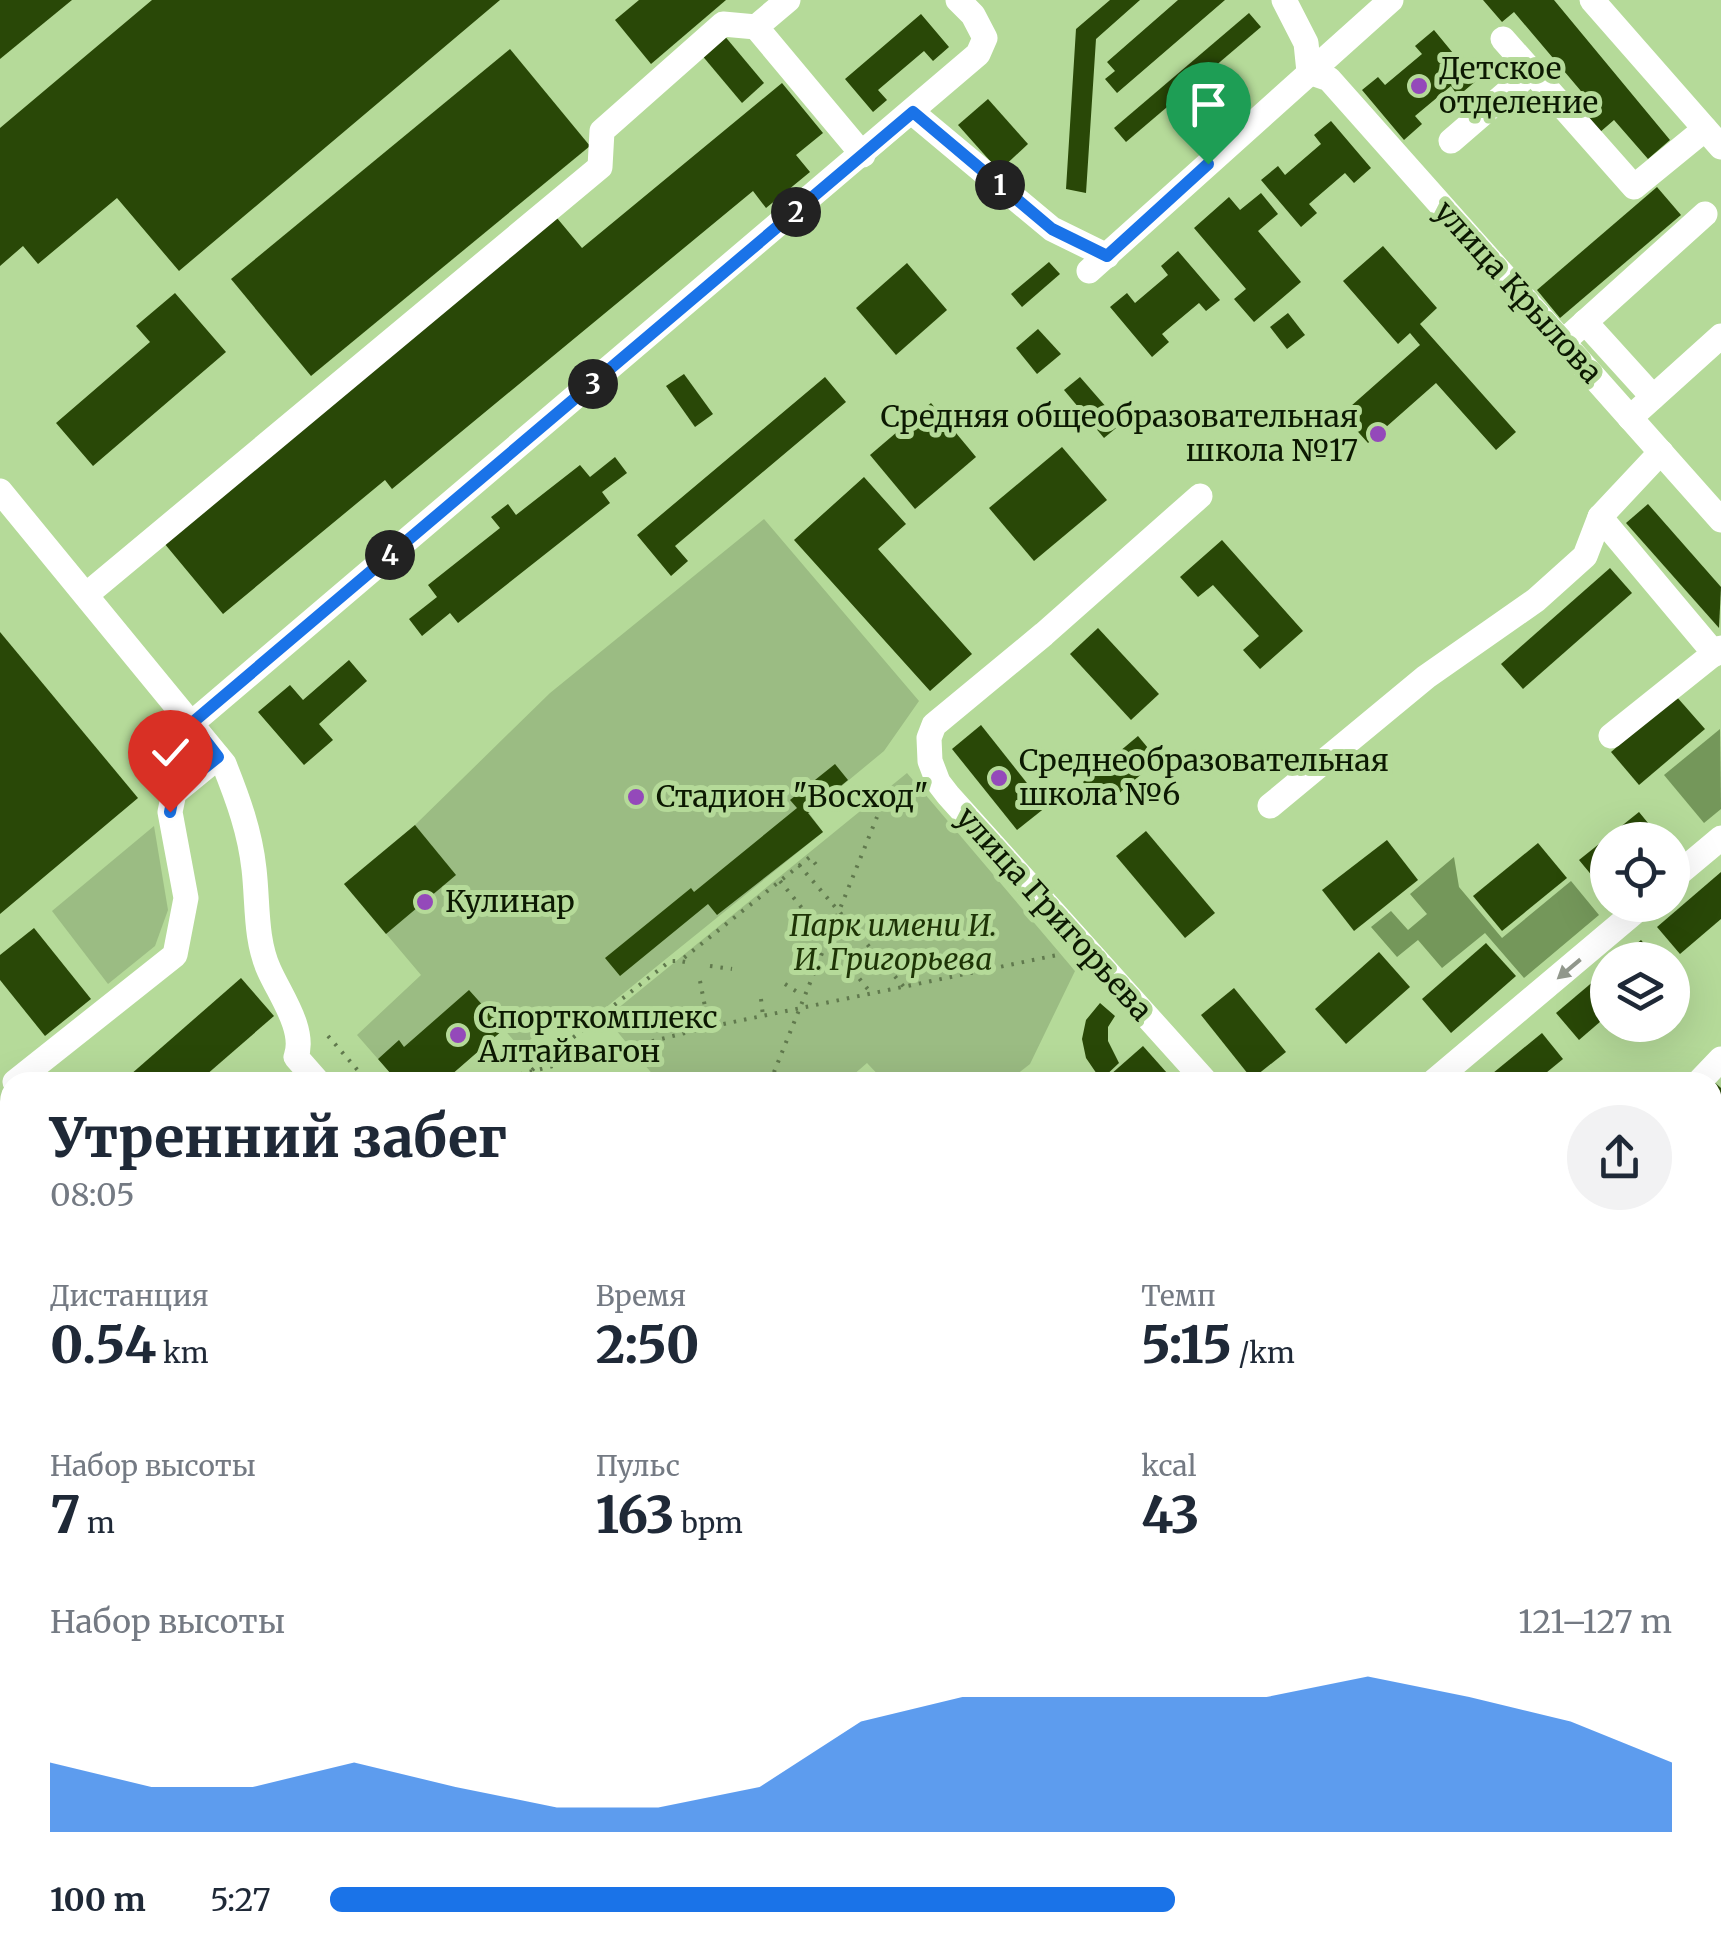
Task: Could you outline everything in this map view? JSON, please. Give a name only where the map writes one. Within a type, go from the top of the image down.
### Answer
[{"type":"street","points":[[756,27],[788,0]]},
{"type":"street","points":[[192,723],[978,54],[985,38],[958,0]]},
{"type":"street","points":[[1284,0],[1306,44],[1309,72]]},
{"type":"street","points":[[913,112],[1098,264],[1392,0]]},
{"type":"street","points":[[1503,39],[1634,187],[1713,138],[1592,0]]},
{"type":"street","points":[[86,596],[600,166],[602,131],[723,24],[756,27],[863,155]]},
{"type":"street","points":[[1452,142],[1532,71]]},
{"type":"street","name":"улица Крылова","points":[[1309,72],[1329,79],[1721,520]]},
{"type":"street","points":[[1562,343],[1705,214]]},
{"type":"street","points":[[1585,322],[1654,397]]},
{"type":"street","points":[[1630,418],[1721,336]]},
{"type":"street","points":[[1270,806],[1426,677],[1536,600],[1585,556],[1600,517],[1661,452]]},
{"type":"street","points":[[0,490],[218,757],[243,810],[254,868],[259,938],[267,966],[296,1026],[300,1046],[296,1057],[309,1072]]},
{"type":"street","name":"улица Григорьева","points":[[1197,1072],[938,782],[930,762],[929,738],[934,726],[1200,496]]},
{"type":"street","points":[[1600,517],[1718,651],[1610,736]]},
{"type":"street","points":[[27,1072],[175,955],[186,898],[170,812],[174,792],[218,757]]},
{"type":"street","points":[[1690,865],[1721,838]]},
{"type":"street","points":[[1446,1072],[1623,922]]},
{"type":"path","points":[[774,1072],[877,818]]},
{"type":"path","points":[[528,1072],[670,961],[682,962],[810,857],[818,866]]},
{"type":"path","points":[[799,866],[904,987]]},
{"type":"path","points":[[780,880],[872,994]]},
{"type":"path","points":[[528,1072],[709,1027],[1087,950]]},
{"type":"path","points":[[710,966],[732,969]]},
{"type":"path","points":[[700,981],[709,1027]]},
{"type":"path","points":[[785,984],[804,996]]},
{"type":"path","points":[[761,999],[763,1016]]},
{"type":"path","points":[[328,1036],[359,1072]]},
{"type":"green space","name":"Стадион \"Восход\"","points":[[764,519],[919,701],[884,751],[809,813],[823,832],[578,1030],[563,1013],[520,1048],[504,1029],[455,1072],[389,1072],[357,1035],[421,975],[344,884],[415,825],[550,693]]},
{"type":"green space","points":[[1720,729],[1721,809],[1704,823],[1664,775]]},
{"type":"green space","name":"Парк имени И. И. Григорьева","points":[[907,773],[1075,971],[1030,1064],[1020,1072],[876,1072],[867,1063],[857,1072],[651,1072],[606,1018]]},
{"type":"green space","points":[[154,826],[168,910],[155,946],[108,984],[52,911]]},
{"type":"green space","points":[[1454,857],[1459,887],[1502,938],[1571,881],[1590,904],[1591,922],[1524,978],[1485,933],[1442,968],[1418,940],[1397,957],[1371,927],[1391,911],[1408,930],[1427,914],[1410,894]]},
{"type":"building","points":[[0,0],[72,0],[0,59]]},
{"type":"building","points":[[152,0],[500,0],[179,271],[117,198],[38,264],[23,246],[0,266],[0,128]]},
{"type":"building","points":[[639,0],[726,0],[651,64],[615,20]]},
{"type":"building","points":[[1110,0],[1140,0],[1096,39],[1086,193],[1066,189],[1076,29]]},
{"type":"building","points":[[1178,0],[1225,0],[1117,93],[1105,79],[1115,71],[1107,62]]},
{"type":"building","points":[[1483,0],[1554,0],[1670,140],[1648,159],[1614,120],[1599,133],[1576,106],[1586,97],[1514,12],[1502,22]]},
{"type":"building","points":[[1249,13],[1261,27],[1126,142],[1114,128]]},
{"type":"building","points":[[921,14],[949,47],[933,61],[924,51],[878,90],[887,100],[873,112],[845,79]]},
{"type":"building","name":"Детское отделение","points":[[1434,30],[1476,81],[1458,96],[1451,86],[1415,116],[1422,124],[1404,140],[1362,90],[1378,77],[1385,85],[1422,54],[1415,46]]},
{"type":"building","points":[[723,34],[764,83],[742,103],[700,53]]},
{"type":"building","points":[[510,49],[590,146],[311,376],[231,279]]},
{"type":"building","points":[[782,83],[823,133],[796,155],[810,172],[766,208],[753,191],[392,489],[385,480],[223,614],[164,543],[557,218],[582,248]]},
{"type":"building","points":[[988,99],[1028,144],[999,171],[958,125]]},
{"type":"building","points":[[1331,121],[1371,168],[1354,183],[1345,173],[1309,204],[1317,213],[1301,227],[1261,180],[1278,166],[1285,175],[1321,144],[1314,135]]},
{"type":"building","points":[[1657,187],[1681,215],[1560,318],[1537,290]]},
{"type":"building","points":[[1261,193],[1278,214],[1258,231],[1301,282],[1254,322],[1234,299],[1246,289],[1194,228],[1229,197],[1240,210]]},
{"type":"building","points":[[1383,246],[1437,308],[1420,324],[1516,432],[1496,450],[1436,383],[1368,443],[1342,414],[1420,345],[1410,333],[1398,344],[1343,281]]},
{"type":"building","points":[[1178,251],[1220,300],[1206,311],[1199,303],[1162,334],[1169,342],[1152,357],[1110,307],[1127,293],[1135,303],[1168,275],[1161,266]]},
{"type":"building","points":[[1049,262],[1060,274],[1022,307],[1011,294]]},
{"type":"building","points":[[907,263],[947,310],[896,355],[856,308]]},
{"type":"building","points":[[175,293],[226,352],[93,466],[56,423],[150,342],[136,326]]},
{"type":"building","points":[[1288,313],[1305,335],[1287,349],[1270,327]]},
{"type":"building","points":[[1038,329],[1061,354],[1037,374],[1016,348]]},
{"type":"building","points":[[684,374],[713,414],[695,427],[666,386]]},
{"type":"building","points":[[825,377],[846,402],[675,546],[688,561],[671,576],[637,535]]},
{"type":"building","points":[[1080,377],[1121,424],[1104,438],[1064,390]]},
{"type":"building","points":[[931,403],[976,457],[915,509],[870,455]]},
{"type":"building","points":[[1062,447],[1107,500],[1034,561],[989,508]]},
{"type":"building","points":[[615,457],[627,473],[602,492],[610,503],[458,623],[450,613],[422,636],[409,619],[437,597],[428,585],[500,528],[491,517],[508,504],[516,515],[580,465],[590,477]]},
{"type":"building","points":[[864,477],[906,524],[878,549],[972,654],[930,691],[794,540]]},
{"type":"building","points":[[1648,504],[1721,587],[1719,628],[1626,523]]},
{"type":"building","points":[[1222,540],[1303,631],[1260,669],[1243,650],[1259,636],[1213,585],[1198,597],[1180,577]]},
{"type":"building","points":[[1610,568],[1632,593],[1523,689],[1501,664]]},
{"type":"building","points":[[1098,628],[1159,694],[1131,720],[1070,654]]},
{"type":"building","points":[[0,632],[138,798],[0,914]]},
{"type":"building","points":[[349,660],[367,681],[319,724],[333,740],[304,765],[258,712],[290,685],[303,700]]},
{"type":"building","points":[[1676,696],[1705,729],[1639,785],[1611,752]]},
{"type":"building","name":"Среднеобразовательная школа №6","points":[[981,725],[1046,807],[1017,830],[952,749]]},
{"type":"building","points":[[1138,736],[1158,760],[1103,807],[1083,782]]},
{"type":"building","points":[[835,764],[848,780],[808,813],[823,832],[717,915],[708,904],[620,976],[605,958],[797,808],[790,800]]},
{"type":"building","points":[[1639,812],[1647,822],[1626,822]]},
{"type":"building","points":[[415,825],[456,875],[386,934],[344,884]]},
{"type":"building","points":[[1146,831],[1215,913],[1185,938],[1116,856]]},
{"type":"building","points":[[1387,840],[1418,880],[1354,931],[1322,890]]},
{"type":"building","points":[[1538,843],[1567,878],[1502,931],[1473,896]]},
{"type":"building","points":[[1590,851],[1590,873],[1579,860]]},
{"type":"building","points":[[1721,872],[1721,919],[1690,945],[1690,942],[1670,942],[1657,927],[1663,922],[1690,922],[1690,899]]},
{"type":"building","points":[[34,928],[91,999],[45,1036],[0,980],[0,955]]},
{"type":"building","points":[[1486,943],[1516,976],[1451,1033],[1422,999]]},
{"type":"building","points":[[1379,952],[1410,987],[1346,1044],[1315,1009]]},
{"type":"building","points":[[241,978],[274,1016],[210,1072],[133,1072]]},
{"type":"building","points":[[1590,984],[1590,1031],[1579,1040],[1556,1013]]},
{"type":"building","points":[[1234,988],[1286,1052],[1261,1072],[1246,1072],[1201,1015]]},
{"type":"building","name":"Спорткомплекс Алтайвагон","points":[[469,990],[504,1029],[455,1072],[389,1072],[378,1059],[399,1040],[404,1047]]},
{"type":"building","points":[[1100,1003],[1115,1016],[1108,1027],[1108,1041],[1119,1063],[1109,1072],[1096,1072],[1086,1058],[1082,1039],[1086,1020]]},
{"type":"building","points":[[1542,1033],[1563,1059],[1547,1072],[1494,1072]]},
{"type":"building","points":[[1143,1046],[1166,1072],[1113,1072]]},
{"type":"place","name":"Детское отделение","points":[[1419,86]]},
{"type":"place","name":"Средняя общеобразовательная школа №17","points":[[1378,434]]},
{"type":"place","name":"Среднеобразовательная школа №6","points":[[999,778]]},
{"type":"place","name":"Стадион \"Восход\"","points":[[636,797]]},
{"type":"place","name":"Кулинар","points":[[425,902]]},
{"type":"place","name":"Спорткомплекс Алтайвагон","points":[[458,1035]]},
{"type":"route","points":[[170,812],[174,792],[218,757],[192,723],[913,112],[1052,229],[1107,256],[1208,164]]}]
